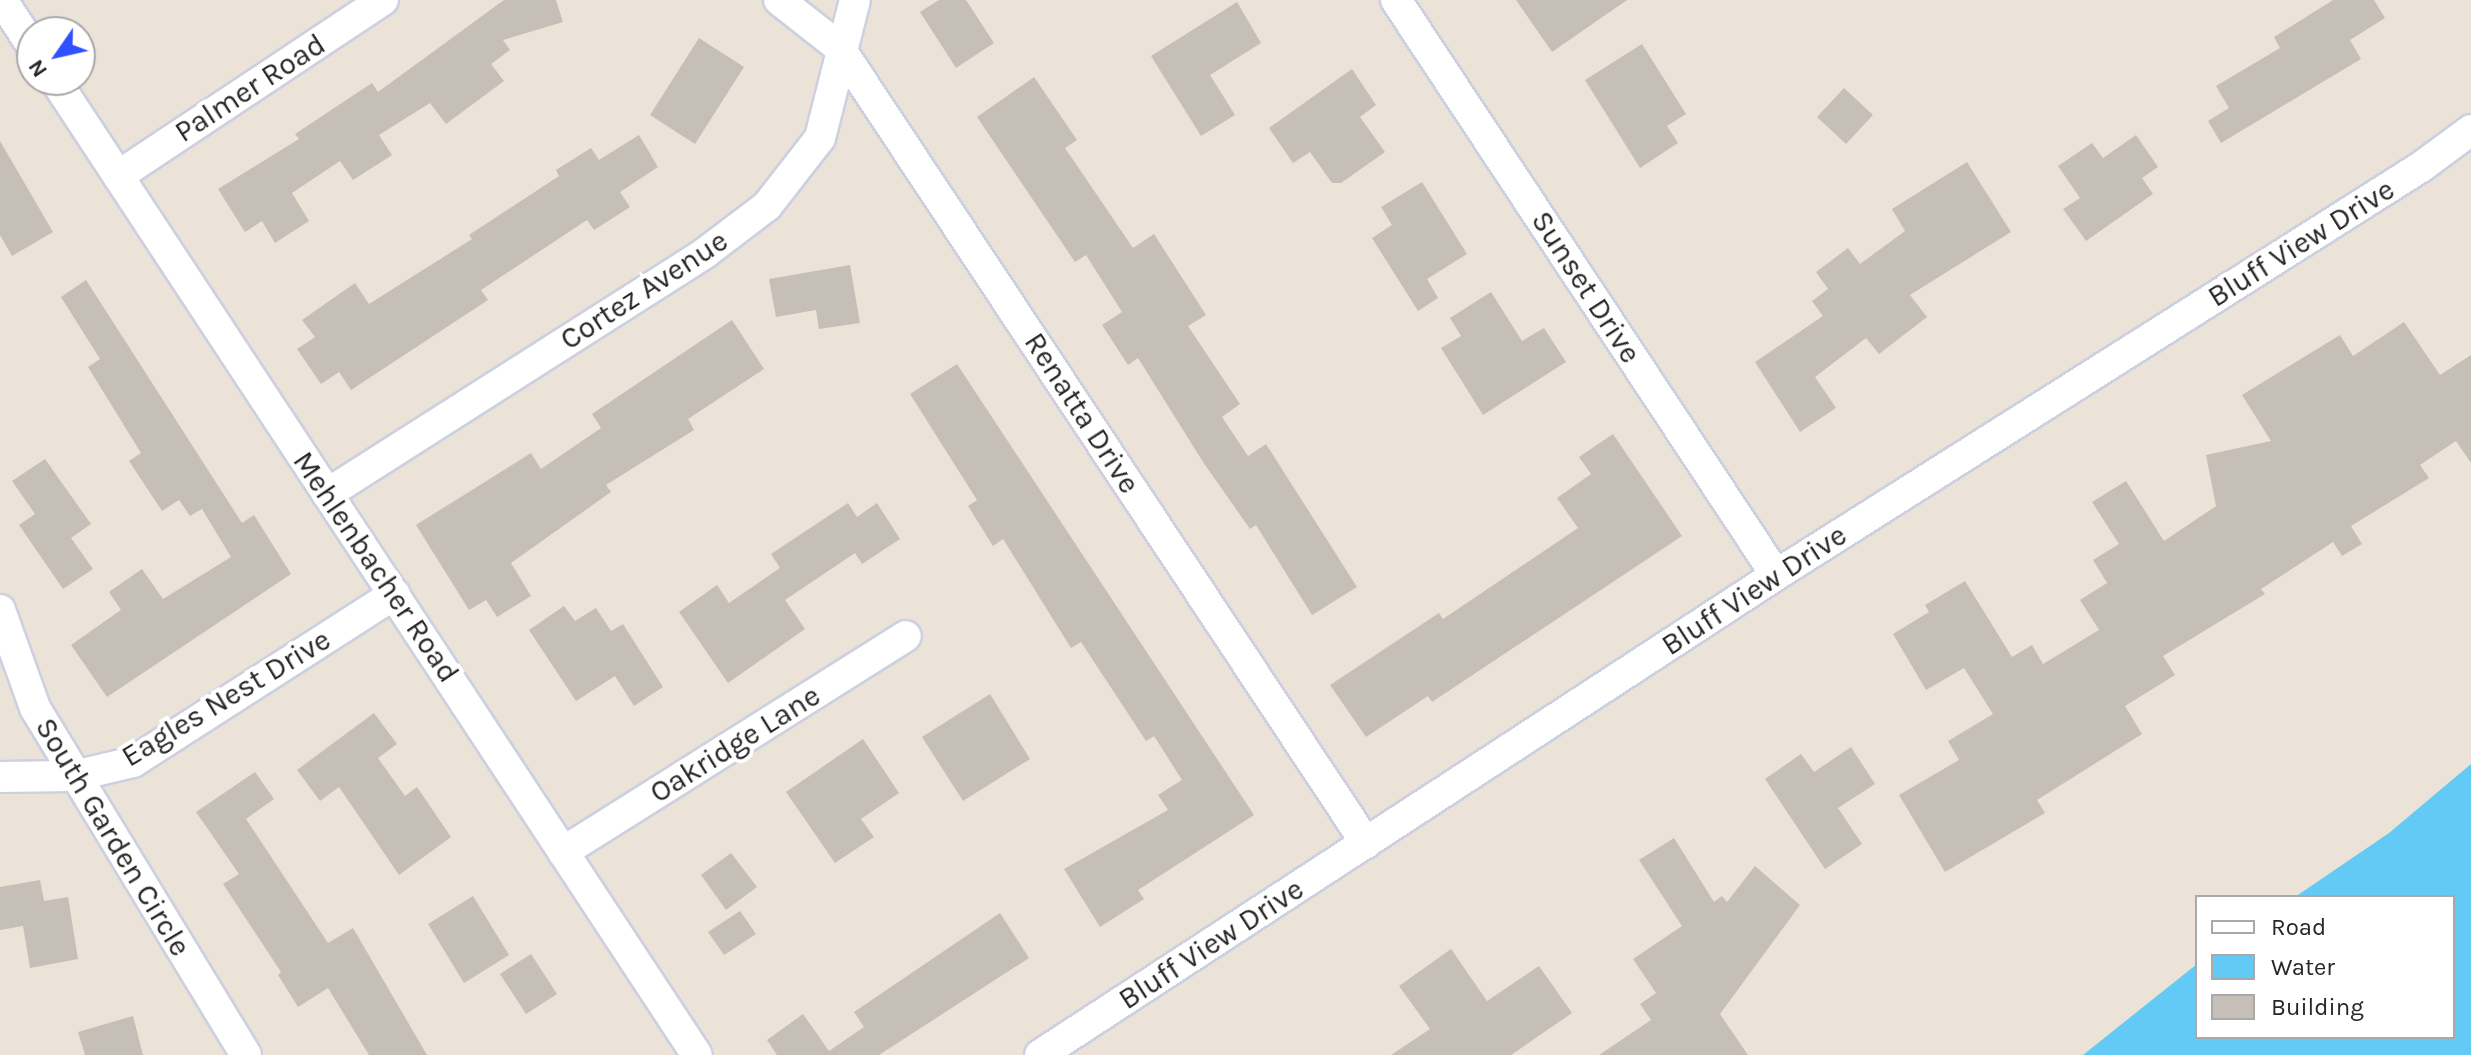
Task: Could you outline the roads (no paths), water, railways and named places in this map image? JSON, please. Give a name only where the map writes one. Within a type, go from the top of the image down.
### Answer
[{"type":"street","points":[[2,0],[16,21]]},
{"type":"street","name":"Palmer Road","points":[[118,176],[383,0]]},
{"type":"street","name":"Renatta Drive","points":[[779,0],[839,47],[1366,843]]},
{"type":"street","name":"Cortez Avenue","points":[[327,494],[705,253],[767,206],[820,138],[839,47],[855,0]]},
{"type":"street","name":"Sunset Drive","points":[[1396,0],[1776,575]]},
{"type":"street","name":"Mehlenbacher Road","points":[[66,96],[697,1055]]},
{"type":"street","name":"Bluff View Drive","points":[[1040,1055],[1776,575],[2408,175],[2471,130]]},
{"type":"street","name":"Eagles Nest Drive","points":[[0,777],[74,776],[133,762],[395,594]]},
{"type":"street","name":"South Garden Circle","points":[[0,610],[35,708],[246,1055]]},
{"type":"street","name":"Oakridge Lane","points":[[563,852],[906,636]]},
{"type":"water","points":[[2471,764],[2471,1055],[2083,1055],[2195,966],[2195,1039],[2455,1039],[2455,895],[2298,895],[2389,833]]}]
